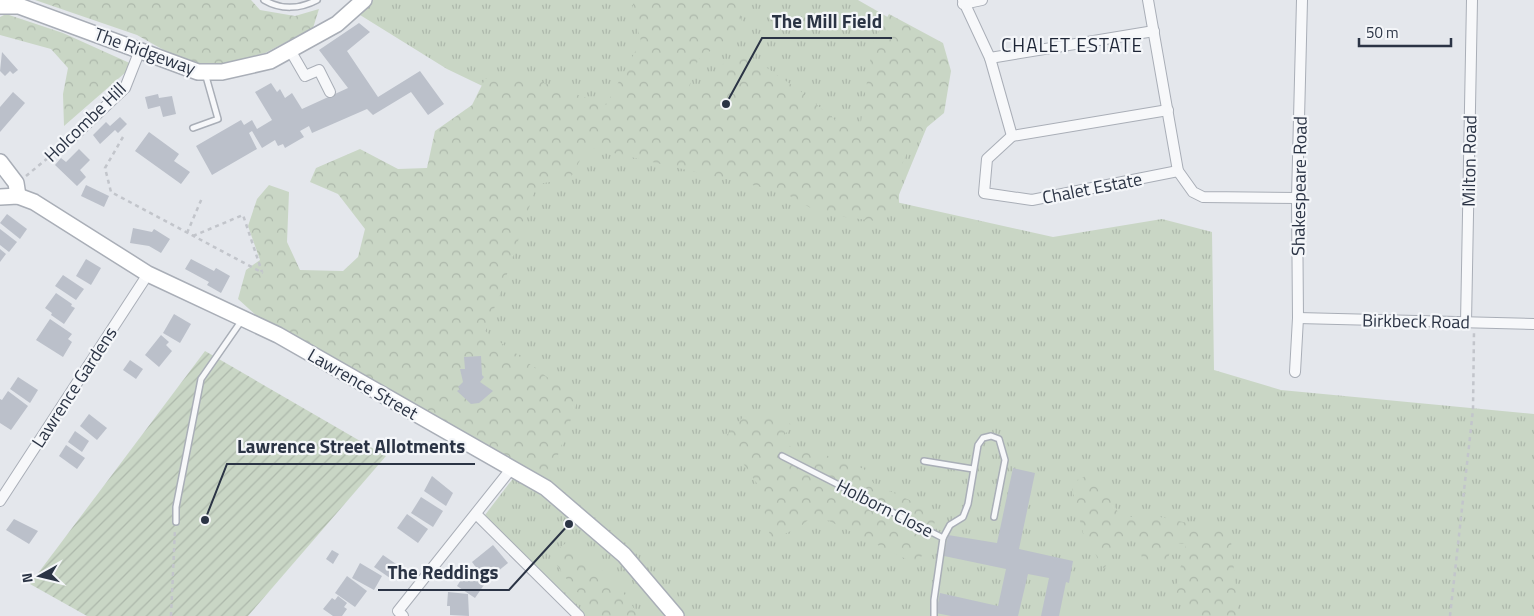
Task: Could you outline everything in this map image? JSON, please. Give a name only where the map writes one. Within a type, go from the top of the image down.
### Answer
[{"type":"street","name":"The Ridgeway","points":[[0,6],[19,6],[205,72],[222,72],[270,61],[337,24],[364,0]]},
{"type":"street","points":[[982,0],[963,2],[990,58],[1012,136],[1168,110]]},
{"type":"street","points":[[1148,0],[1178,171],[1193,192],[1204,197],[1298,198]]},
{"type":"street","name":"Shakespeare Road","points":[[1295,372],[1298,318],[1298,198],[1302,0]]},
{"type":"street","name":"Milton Road","points":[[1470,323],[1472,0]]},
{"type":"street","points":[[990,58],[1154,31]]},
{"type":"street","name":"Holcombe Hill","points":[[73,137],[125,88],[140,50]]},
{"type":"street","points":[[290,50],[305,76],[319,70],[330,92]]},
{"type":"street","name":"Chalet Estate","points":[[1012,136],[987,159],[984,193],[1032,200],[1178,171]]},
{"type":"street","name":"Lawrence Street","points":[[0,162],[17,189],[34,202],[148,274],[278,335],[546,488],[624,555],[676,616]]},
{"type":"street","name":"Lawrence Street","points":[[0,197],[17,189]]},
{"type":"street","name":"Lawrence Gardens","points":[[0,501],[148,274]]},
{"type":"street","name":"Birkbeck Road","points":[[1298,318],[1534,324]]},
{"type":"street","points":[[398,614],[511,469]]},
{"type":"street","points":[[476,514],[580,616]]},
{"type":"lane","points":[[264,0],[276,6],[292,8],[317,0]]},
{"type":"lane","points":[[193,128],[218,119],[205,72]]},
{"type":"lane","points":[[176,522],[176,507],[201,379],[243,320]]},
{"type":"lane","points":[[943,538],[950,526],[963,517],[968,504],[978,445],[982,438],[991,436],[1000,439],[1004,460],[994,517]]},
{"type":"lane","name":"Holborn Close","points":[[782,456],[943,538],[934,600],[934,616]]},
{"type":"lane","points":[[924,460],[973,469]]},
{"type":"path","name":"Holcombe Hill","points":[[17,189],[73,137]]},
{"type":"path","points":[[123,137],[105,168],[111,192],[263,273],[243,215],[194,236]]},
{"type":"path","points":[[187,233],[202,198]]},
{"type":"path","points":[[1450,616],[1473,410],[1470,323]]},
{"type":"path","points":[[172,616],[176,522]]},
{"type":"green space","points":[[35,0],[251,0],[260,10],[295,16],[319,9],[313,28],[265,53],[218,66],[194,67],[137,35]]},
{"type":"green space","points":[[360,0],[858,0],[938,46],[931,117],[896,202],[1053,237],[1162,219],[1212,232],[1214,370],[1281,390],[1534,414],[1534,616],[581,616],[485,515],[521,468],[485,331],[529,172],[572,129],[447,69],[352,10]]},
{"type":"green space","points":[[634,0],[738,0],[743,27],[698,60],[689,88],[704,93],[725,61],[751,57],[799,90],[839,123],[860,128],[873,42],[889,14],[943,43],[951,71],[944,113],[915,137],[899,170],[899,212],[876,221],[821,214],[783,192],[587,147],[570,179],[537,184],[502,289],[485,331],[578,400],[546,488],[278,335],[238,299],[246,270],[260,260],[248,226],[257,199],[269,185],[289,192],[287,242],[300,270],[343,271],[358,257],[365,229],[338,194],[310,182],[316,168],[360,149],[398,169],[427,168],[435,131],[472,105],[485,79],[528,77],[606,105],[641,41],[632,9]]},
{"type":"green space","points":[[6,14],[63,33],[134,65],[64,126],[63,94],[68,68],[51,49],[0,35],[0,17]]},
{"type":"green space","points":[[205,351],[386,456],[248,616],[87,616],[30,584]]},
{"type":"green space","points":[[773,411],[793,426],[776,443],[817,452],[864,469],[874,484],[938,513],[923,555],[914,563],[815,514],[800,527],[771,540],[758,485],[725,437],[743,417]]},
{"type":"green space","points":[[1094,472],[1121,517],[1160,517],[1230,532],[1239,616],[1192,616],[1174,595],[1186,544],[1173,543],[1166,564],[1143,566],[1139,538],[1124,534],[1104,569],[1083,533],[1071,483]]},
{"type":"green space","points":[[566,543],[587,558],[616,584],[632,604],[638,616],[597,616],[565,577],[550,555]]},
{"type":"building","points":[[359,23],[370,32],[347,51],[378,97],[420,71],[444,104],[428,115],[411,92],[373,115],[367,109],[312,133],[309,126],[300,131],[304,137],[285,148],[283,144],[278,146],[275,140],[262,148],[252,131],[249,133],[257,149],[212,175],[196,146],[241,120],[244,125],[252,120],[257,129],[272,120],[255,92],[271,83],[277,92],[280,89],[285,98],[292,93],[302,109],[348,88],[319,50]]},
{"type":"building","points":[[2,52],[18,70],[13,74],[10,71],[5,76],[0,71]]},
{"type":"building","points":[[13,92],[25,103],[0,132],[0,107]]},
{"type":"building","points":[[158,94],[159,98],[172,96],[176,114],[163,117],[160,106],[148,109],[145,97]]},
{"type":"building","points":[[120,117],[127,124],[118,133],[115,130],[100,144],[93,135],[106,122],[110,126]]},
{"type":"building","points":[[149,132],[179,154],[174,161],[190,172],[181,184],[135,151]]},
{"type":"building","points":[[79,149],[90,160],[80,170],[86,177],[77,186],[55,165],[61,158],[66,162]]},
{"type":"building","points":[[86,185],[109,196],[104,207],[81,196]]},
{"type":"building","points":[[7,214],[27,229],[20,239],[0,223]]},
{"type":"building","points":[[133,228],[152,232],[154,229],[170,239],[161,253],[149,246],[130,243]]},
{"type":"building","points":[[0,229],[17,242],[9,252],[0,245]]},
{"type":"building","points":[[0,249],[6,254],[0,262]]},
{"type":"building","points":[[86,259],[101,268],[91,285],[76,276]]},
{"type":"building","points":[[191,259],[214,271],[216,268],[230,276],[221,293],[207,285],[209,282],[185,269]]},
{"type":"building","points":[[63,275],[84,289],[76,300],[55,286]]},
{"type":"building","points":[[56,293],[75,308],[64,324],[45,308]]},
{"type":"building","points":[[174,314],[191,324],[180,343],[163,333]]},
{"type":"building","points":[[50,319],[72,334],[68,339],[72,342],[63,357],[36,340]]},
{"type":"building","points":[[161,335],[169,342],[166,345],[172,351],[159,367],[145,355]]},
{"type":"building","points":[[481,356],[482,375],[484,377],[480,382],[493,391],[479,403],[471,404],[457,391],[463,382],[460,369],[465,369],[464,357]]},
{"type":"building","points":[[130,360],[143,369],[136,379],[123,370]]},
{"type":"building","points":[[18,377],[38,390],[30,403],[10,389]]},
{"type":"building","points":[[8,391],[28,406],[11,430],[0,423],[0,399],[2,400]]},
{"type":"building","points":[[89,414],[107,428],[97,440],[80,426]]},
{"type":"building","points":[[75,431],[89,441],[82,452],[68,442]]},
{"type":"building","points":[[66,445],[85,458],[77,469],[59,456]]},
{"type":"building","points":[[1013,468],[1035,473],[1019,549],[1073,561],[1069,583],[1066,582],[1059,616],[1041,616],[1049,578],[1028,574],[1018,616],[951,616],[936,613],[940,593],[998,606],[1006,569],[944,556],[948,535],[997,543]]},
{"type":"building","points":[[432,476],[453,493],[446,506],[424,491]]},
{"type":"building","points":[[421,497],[443,511],[433,527],[411,513]]},
{"type":"building","points":[[407,514],[428,529],[418,543],[397,528]]},
{"type":"building","points":[[14,519],[38,531],[29,544],[6,530]]},
{"type":"building","points":[[493,545],[508,563],[486,581],[472,562]]},
{"type":"building","points":[[332,550],[339,554],[333,564],[326,559]]},
{"type":"building","points":[[383,555],[399,566],[390,578],[374,567]]},
{"type":"building","points":[[360,563],[382,576],[374,590],[352,578]]},
{"type":"building","points":[[468,569],[486,582],[475,598],[457,586]]},
{"type":"building","points":[[347,576],[367,591],[355,607],[335,593]]},
{"type":"building","points":[[448,592],[468,594],[469,616],[450,615],[450,606],[447,606]]},
{"type":"building","points":[[338,596],[347,603],[344,607],[347,609],[342,616],[333,616],[323,609],[332,598],[335,600]]},
{"type":"place","name":"The Mill Field","points":[[726,104]]},
{"type":"place","name":"Lawrence Street Allotments","points":[[205,520]]},
{"type":"place","name":"The Reddings","points":[[569,524]]},
{"type":"district","name":"CHALET ESTATE","points":[[1072,44]]}]
